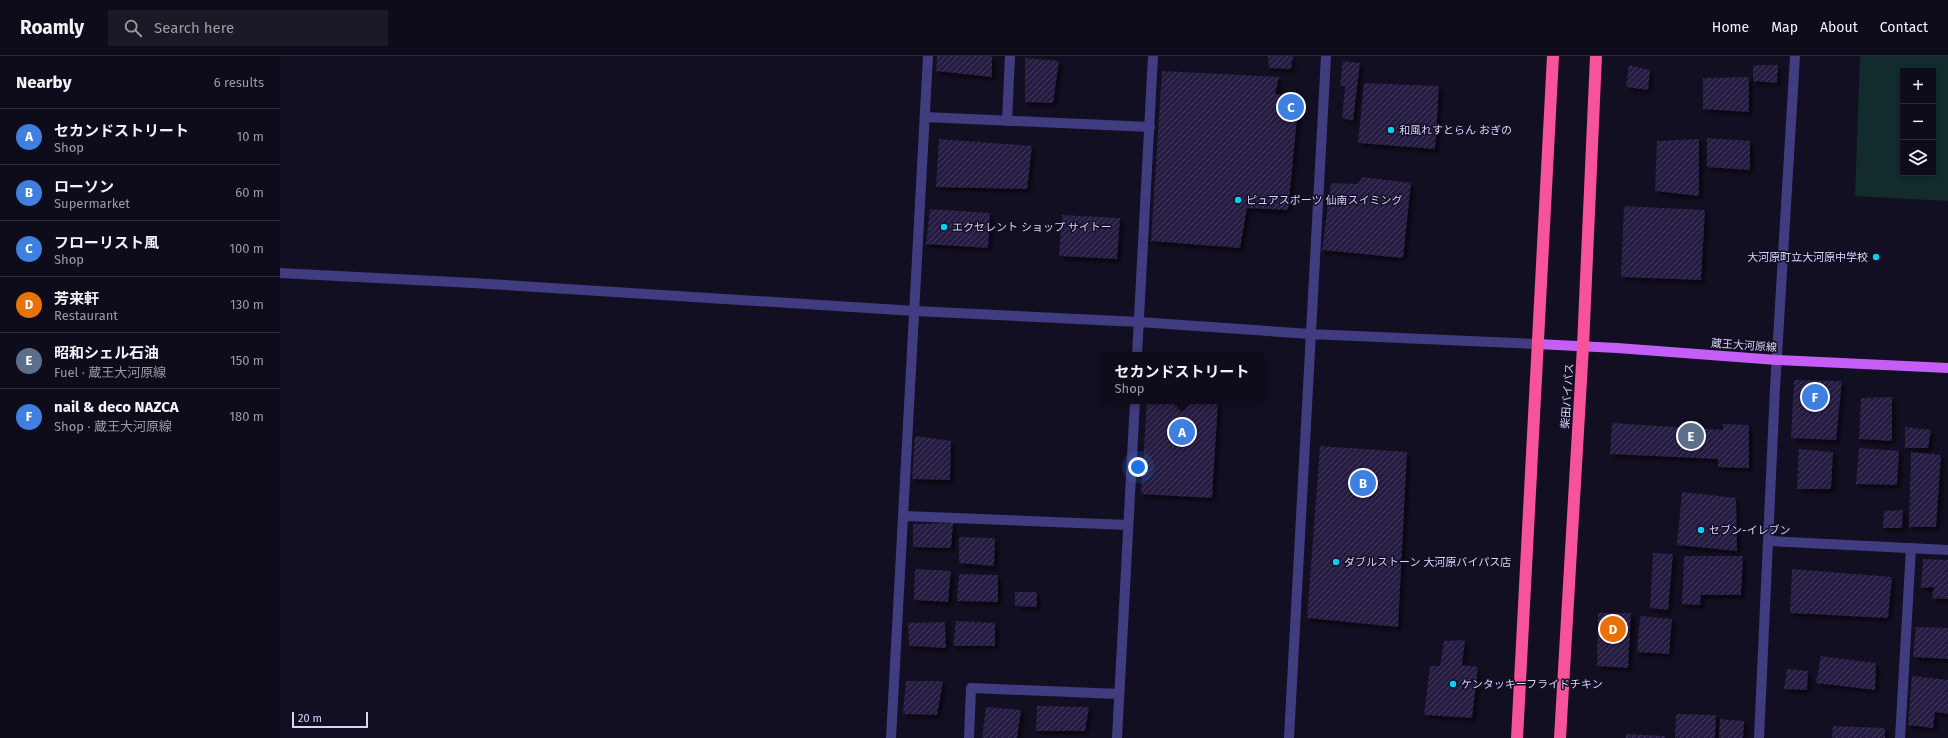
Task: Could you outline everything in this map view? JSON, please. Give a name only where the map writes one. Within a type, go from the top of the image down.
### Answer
[{"type":"highway","points":[[1517,738],[1553,56]]},
{"type":"highway","name":"柴田バイパス","points":[[1560,738],[1583,346],[1596,56]]},
{"type":"main road","name":"蔵王大河原線","points":[[1537,344],[1777,360],[1948,368]]},
{"type":"street","points":[[891,738],[928,56]]},
{"type":"street","points":[[1006,121],[1010,56]]},
{"type":"street","points":[[1137,352],[1153,56]]},
{"type":"street","points":[[1289,738],[1326,56]]},
{"type":"street","points":[[1759,738],[1777,360],[1795,56]]},
{"type":"street","points":[[925,117],[1150,127]]},
{"type":"street","points":[[280,273],[473,282],[915,311],[1139,322],[1310,334],[1537,344]]},
{"type":"street","points":[[1117,738],[1135,404]]},
{"type":"street","points":[[904,516],[1128,525]]},
{"type":"street","points":[[1769,541],[1948,550]]},
{"type":"street","points":[[1900,738],[1911,548]]},
{"type":"street","points":[[968,738],[971,688],[1119,694]]},
{"type":"green space","points":[[1860,56],[1948,56],[1948,201],[1855,196]]},
{"type":"building","points":[[937,56],[992,56],[992,77],[936,71]]},
{"type":"building","points":[[1268,56],[1293,56],[1291,69],[1269,68]]},
{"type":"building","points":[[1025,58],[1059,61],[1053,103],[1025,102]]},
{"type":"building","points":[[1343,61],[1360,63],[1353,121],[1342,118],[1345,87],[1340,85]]},
{"type":"building","points":[[1629,65],[1650,70],[1648,90],[1626,87]]},
{"type":"building","points":[[1753,65],[1778,65],[1777,83],[1753,81]]},
{"type":"building","points":[[1162,71],[1279,77],[1275,94],[1299,98],[1288,210],[1247,208],[1240,248],[1151,241]]},
{"type":"building","points":[[1749,77],[1749,112],[1703,109],[1703,78]]},
{"type":"building","points":[[1364,83],[1439,86],[1435,149],[1358,143]]},
{"type":"building","points":[[1707,138],[1750,141],[1750,170],[1707,167]]},
{"type":"building","points":[[939,139],[1032,146],[1027,189],[936,187]]},
{"type":"building","points":[[1699,139],[1699,196],[1655,191],[1657,141]]},
{"type":"building","points":[[1362,177],[1411,183],[1403,258],[1322,250],[1331,183],[1358,184]]},
{"type":"building","points":[[1624,206],[1705,210],[1701,280],[1621,277]]},
{"type":"building","points":[[930,209],[990,213],[988,248],[926,244]]},
{"type":"building","points":[[1062,215],[1120,218],[1117,259],[1059,256]]},
{"type":"building","points":[[1794,380],[1842,381],[1836,440],[1791,438]]},
{"type":"building","points":[[1892,397],[1892,441],[1859,439],[1861,398]]},
{"type":"building","points":[[1147,404],[1218,404],[1212,498],[1141,494]]},
{"type":"building","points":[[1612,423],[1723,430],[1723,424],[1749,425],[1749,468],[1718,467],[1718,459],[1610,454]]},
{"type":"building","points":[[1905,427],[1931,430],[1928,448],[1905,448]]},
{"type":"building","points":[[915,436],[951,441],[950,480],[912,479]]},
{"type":"building","points":[[1320,446],[1407,452],[1398,627],[1307,618]]},
{"type":"building","points":[[1859,448],[1899,451],[1897,485],[1856,484]]},
{"type":"building","points":[[1799,449],[1833,452],[1831,489],[1797,489]]},
{"type":"building","points":[[1911,452],[1941,455],[1936,527],[1909,527]]},
{"type":"building","points":[[1682,492],[1736,498],[1737,551],[1677,545]]},
{"type":"building","points":[[1903,510],[1902,528],[1883,528],[1884,511]]},
{"type":"building","points":[[953,523],[951,548],[913,547],[913,524]]},
{"type":"building","points":[[959,537],[995,538],[994,566],[959,563]]},
{"type":"building","points":[[1653,553],[1673,554],[1668,610],[1650,608]]},
{"type":"building","points":[[1684,556],[1743,556],[1741,595],[1701,595],[1700,605],[1682,604]]},
{"type":"building","points":[[1923,559],[1948,560],[1948,599],[1932,598],[1934,587],[1921,588]]},
{"type":"building","points":[[915,569],[951,571],[948,602],[914,600]]},
{"type":"building","points":[[1792,569],[1892,577],[1888,618],[1790,613]]},
{"type":"building","points":[[959,574],[998,575],[998,602],[957,601]]},
{"type":"building","points":[[1015,592],[1037,592],[1037,607],[1015,606]]},
{"type":"building","points":[[1598,613],[1631,613],[1628,668],[1597,666]]},
{"type":"building","points":[[1640,616],[1672,619],[1669,654],[1637,652]]},
{"type":"building","points":[[956,621],[995,623],[995,646],[953,646]]},
{"type":"building","points":[[945,622],[946,648],[909,646],[908,623]]},
{"type":"building","points":[[1916,627],[1948,628],[1948,659],[1913,657]]},
{"type":"building","points":[[1465,640],[1462,665],[1478,667],[1472,718],[1424,715],[1430,666],[1440,666],[1444,641]]},
{"type":"building","points":[[1821,656],[1876,663],[1875,690],[1816,683]]},
{"type":"building","points":[[1787,669],[1808,671],[1807,690],[1784,689]]},
{"type":"building","points":[[1912,676],[1948,680],[1948,714],[1935,712],[1933,728],[1908,725]]},
{"type":"building","points":[[906,681],[943,681],[937,715],[903,714]]},
{"type":"building","points":[[1037,706],[1089,707],[1085,731],[1036,731]]},
{"type":"building","points":[[986,707],[1021,710],[1017,738],[982,738]]},
{"type":"building","points":[[1676,714],[1716,715],[1715,738],[1675,738]]},
{"type":"building","points":[[1720,719],[1744,721],[1743,738],[1719,738]]},
{"type":"building","points":[[1833,726],[1885,728],[1885,738],[1832,738]]},
{"type":"building","points":[[1626,734],[1665,736],[1665,738],[1626,738]]},
{"type":"place","name":"フローリスト風","points":[[1291,107]]},
{"type":"place","name":"和風れすとらん おぎの","points":[[1391,130]]},
{"type":"place","name":"ピュアスポーツ 仙南スイミング","points":[[1238,200]]},
{"type":"place","name":"エクセレント ショップ サイトー","points":[[944,227]]},
{"type":"place","name":"大河原町立大河原中学校","points":[[1876,257]]},
{"type":"place","name":"nail & deco NAZCA","points":[[1815,397]]},
{"type":"place","name":"セカンドストリート","points":[[1182,432]]},
{"type":"place","name":"昭和シェル石油","points":[[1691,436]]},
{"type":"place","name":"ローソン","points":[[1363,483]]},
{"type":"place","name":"セブン-イレブン","points":[[1701,530]]},
{"type":"place","name":"ダブルストーン 大河原バイパス店","points":[[1336,562]]},
{"type":"place","name":"芳来軒","points":[[1613,629]]},
{"type":"place","name":"ケンタッキーフライドチキン","points":[[1453,684]]}]
